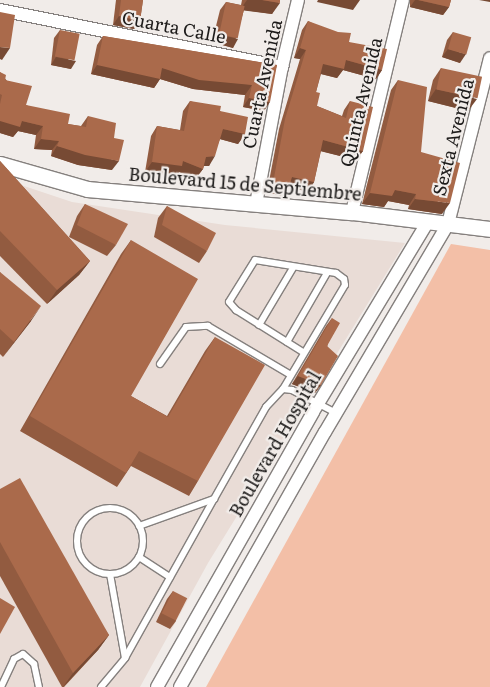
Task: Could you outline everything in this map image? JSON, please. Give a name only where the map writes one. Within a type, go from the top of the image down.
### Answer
[{"type":"street","name":"Cuarta Avenida","points":[[256,204],[282,66],[298,0]]},
{"type":"street","name":"Quinta Avenida","points":[[352,212],[403,0]]},
{"type":"street","name":"Cuarta Calle","points":[[0,10],[282,66]]},
{"type":"street","name":"Sexta Avenida","points":[[448,224],[490,58]]},
{"type":"street","name":"Boulevard 15 de Septiembre","points":[[0,164],[87,189],[352,212],[490,229]]},
{"type":"street","name":"Boulevard Hospital","points":[[157,687],[318,403],[428,221]]},
{"type":"street","name":"Boulevard Hospital","points":[[180,687],[336,413],[448,224]]},
{"type":"lane","points":[[100,687],[125,658],[266,407],[283,389],[303,352],[345,285],[344,279],[327,273],[255,260],[249,266],[229,302],[259,325],[303,352]]},
{"type":"lane","points":[[259,325],[293,268]]},
{"type":"lane","points":[[287,342],[327,273]]},
{"type":"lane","points":[[160,364],[186,326],[208,326],[291,375]]},
{"type":"lane","points":[[283,389],[292,390],[336,413]]},
{"type":"lane","points":[[139,526],[214,499]]},
{"type":"lane","points":[[110,507],[127,512],[139,526],[143,542],[138,557],[132,566],[110,574],[93,570],[81,558],[76,540],[81,524],[93,511],[110,507]]},
{"type":"lane","points":[[138,557],[170,577]]},
{"type":"lane","points":[[110,574],[125,658]]},
{"type":"lane","points":[[1,687],[14,659],[23,654],[34,664],[39,687]]},
{"type":"shaded area","points":[[0,178],[72,202],[225,225],[405,243],[208,563],[140,687],[0,687]]},
{"type":"shaded area","points":[[451,244],[490,250],[490,687],[206,687]]},
{"type":"building","points":[[121,0],[143,0],[140,21],[119,16]]},
{"type":"building","points":[[262,0],[280,0],[280,3]]},
{"type":"building","points":[[418,0],[451,0],[449,7]]},
{"type":"building","points":[[226,2],[245,6],[238,38],[219,34]]},
{"type":"building","points":[[0,12],[15,15],[10,48],[0,47]]},
{"type":"building","points":[[308,21],[338,32],[351,33],[349,42],[387,49],[382,70],[346,60],[344,69],[323,64],[316,92],[320,93],[317,106],[346,118],[350,101],[373,107],[363,151],[323,140],[314,182],[292,177],[289,187],[273,183],[285,119],[306,50],[300,48]]},
{"type":"building","points":[[60,30],[80,34],[74,60],[55,57]]},
{"type":"building","points":[[453,32],[471,37],[466,55],[448,49]]},
{"type":"building","points":[[103,36],[277,65],[270,102],[249,98],[252,85],[199,80],[162,68],[160,79],[97,65]]},
{"type":"building","points":[[441,68],[482,77],[478,98],[436,90]]},
{"type":"building","points":[[0,72],[6,75],[5,80],[32,86],[26,105],[70,114],[68,124],[86,127],[88,116],[116,123],[114,138],[124,140],[119,161],[85,155],[57,146],[59,141],[41,139],[43,126],[22,121],[20,127],[0,121],[2,95],[0,94]]},
{"type":"building","points":[[398,80],[427,87],[421,152],[460,163],[450,203],[415,199],[416,194],[395,190],[392,196],[370,193]]},
{"type":"building","points":[[190,101],[221,106],[220,111],[248,117],[245,134],[223,129],[215,156],[206,157],[203,169],[183,161],[182,166],[152,162],[157,126],[184,131]]},
{"type":"building","points":[[0,161],[90,261],[57,290],[0,231]]},
{"type":"building","points":[[85,204],[128,224],[116,245],[77,225]]},
{"type":"building","points":[[167,206],[216,233],[207,251],[162,225]]},
{"type":"building","points":[[131,240],[198,279],[131,396],[168,417],[215,337],[265,365],[198,481],[139,451],[126,473],[30,416]]},
{"type":"building","points":[[0,272],[41,306],[14,342],[0,329]]},
{"type":"building","points":[[332,318],[340,323],[327,346],[338,356],[321,385],[298,376]]},
{"type":"building","points":[[20,478],[109,635],[73,673],[0,542],[0,489]]},
{"type":"building","points":[[173,591],[187,598],[176,621],[162,613]]},
{"type":"building","points":[[0,598],[15,607],[0,634]]}]
